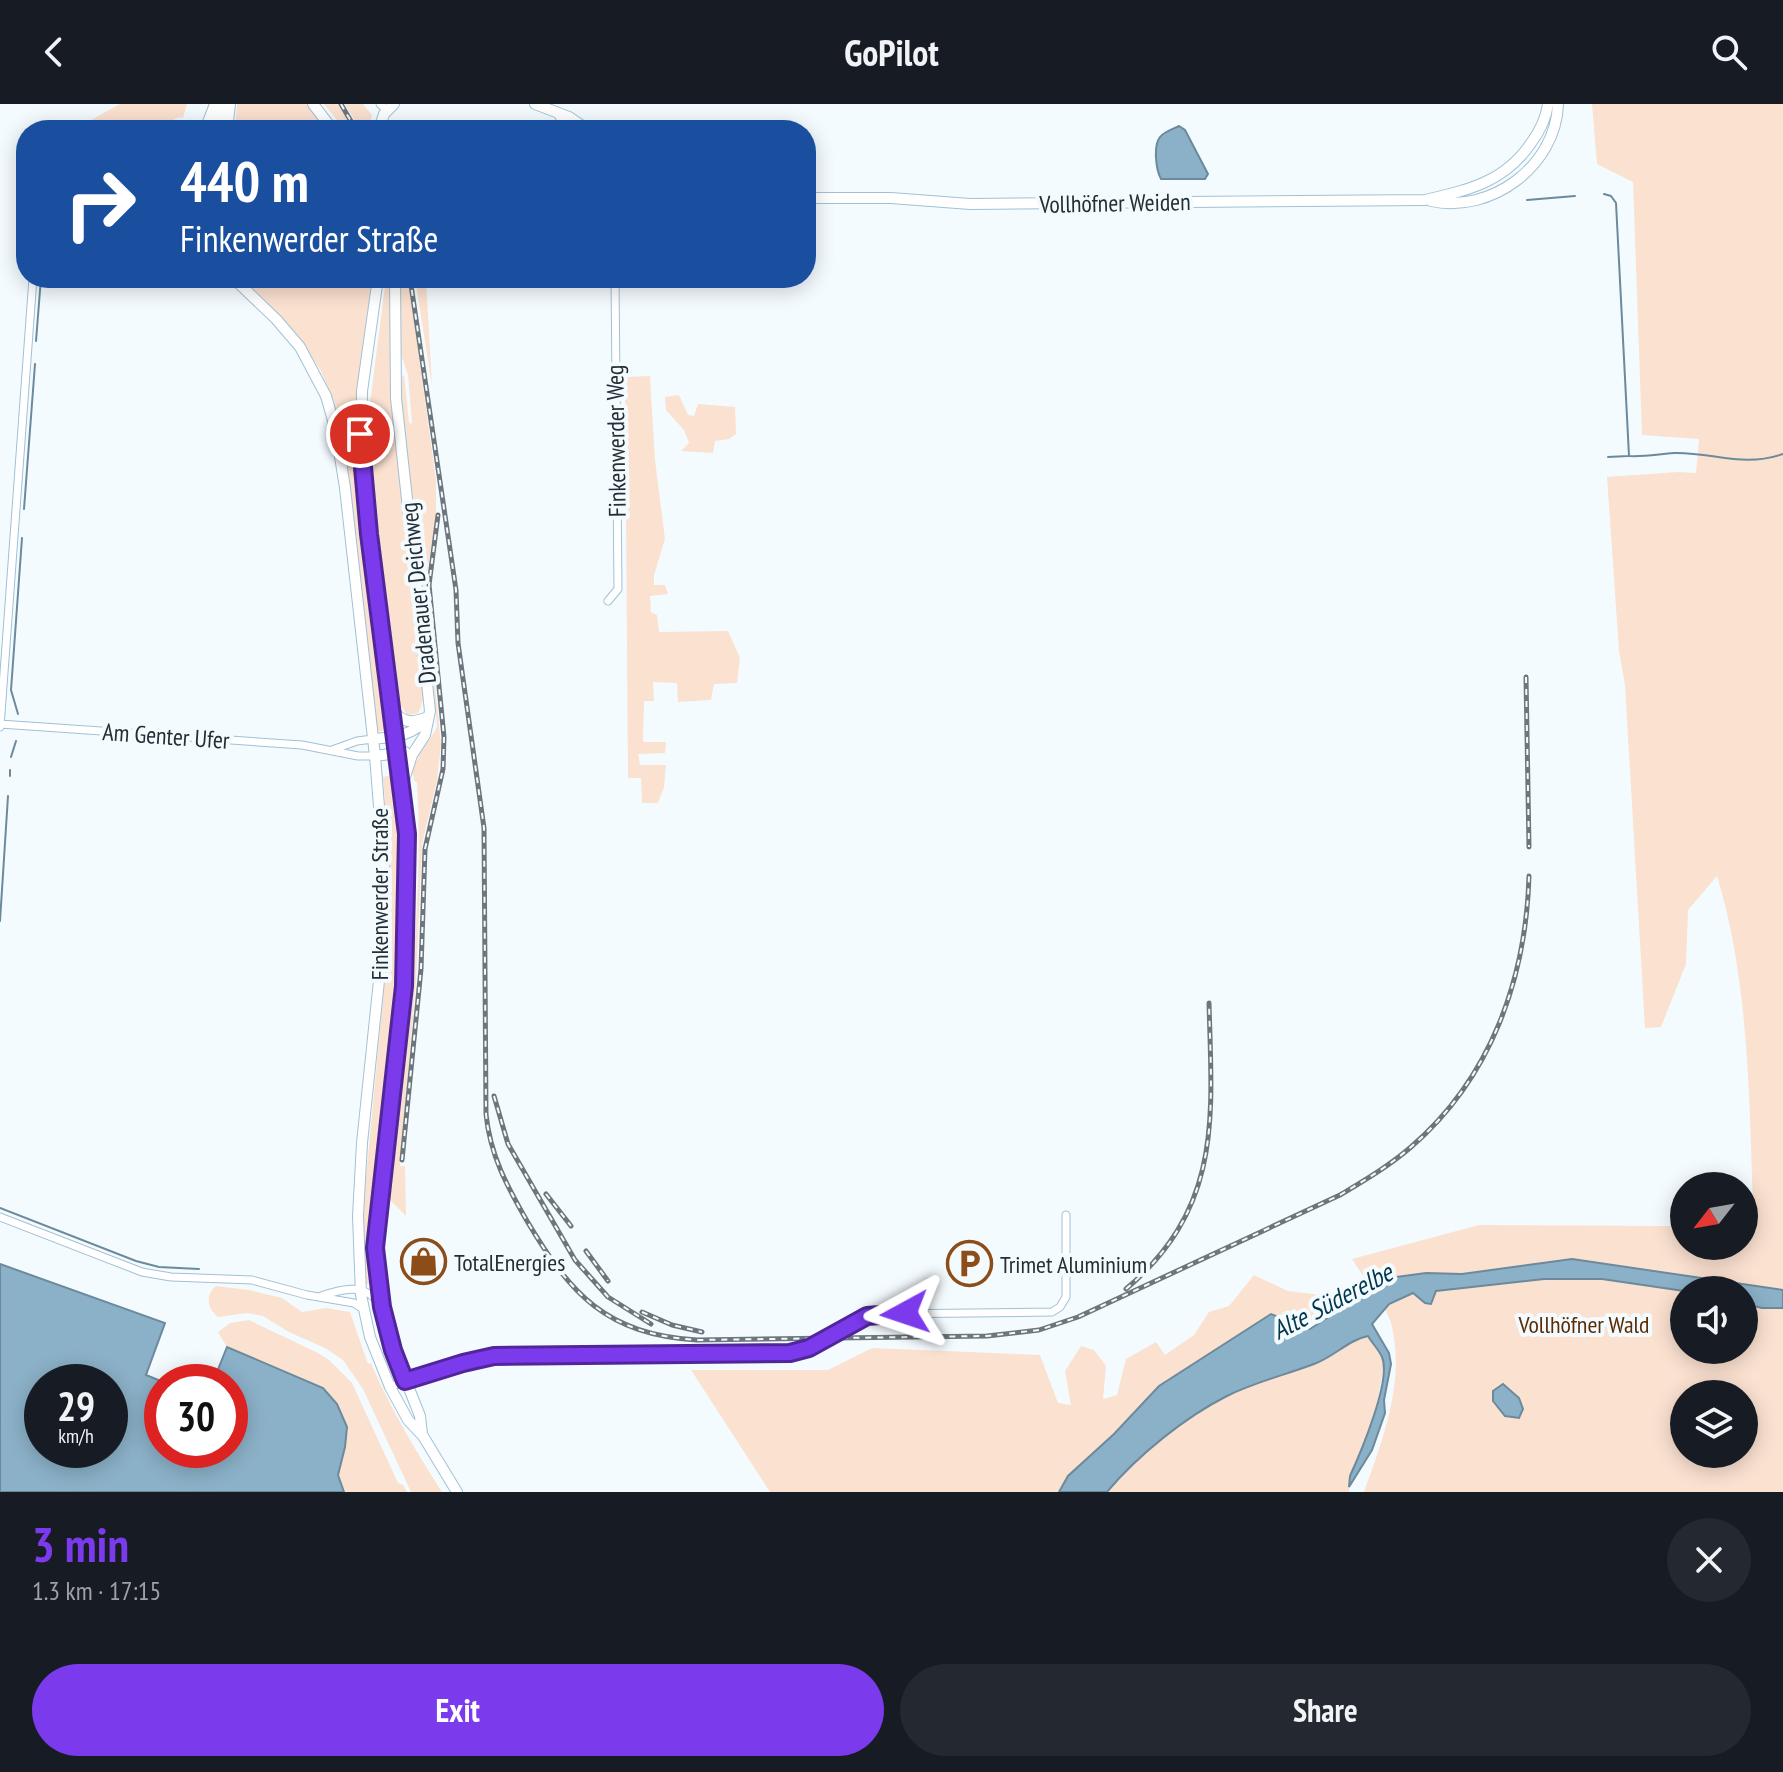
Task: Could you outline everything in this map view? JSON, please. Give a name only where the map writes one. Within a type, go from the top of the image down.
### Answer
[{"type":"main road","points":[[313,104],[325,120]]},
{"type":"main road","points":[[535,104],[573,120]]},
{"type":"main road","name":"Vollhöfner Weiden","points":[[1425,200],[1479,186],[1504,173],[1523,155],[1536,136],[1548,104]]},
{"type":"main road","name":"Vollhöfner Weiden","points":[[816,198],[891,198],[954,204],[1474,201],[1513,183],[1538,160],[1549,142],[1558,104]]},
{"type":"main road","points":[[559,114],[564,120]]},
{"type":"main road","name":"Finkenwerder Straße","points":[[243,288],[300,347],[319,379],[333,415],[345,488],[383,831],[380,971],[362,1143],[358,1216],[360,1289],[374,1352],[390,1387],[408,1420],[423,1436],[457,1492]]},
{"type":"main road","name":"Finkenwerder Straße","points":[[377,288],[362,391],[361,457],[403,787],[408,872],[405,955],[375,1248],[382,1307],[393,1350],[420,1416],[423,1436]]},
{"type":"main road","name":"Dradenauer Deichweg","points":[[395,288],[396,398],[423,634],[429,716],[425,735],[416,747],[403,787]]},
{"type":"main road","name":"Dradenauer Deichweg","points":[[392,709],[403,720],[412,722],[429,716]]},
{"type":"main road","name":"Dradenauer Deichweg","points":[[373,739],[414,732],[429,716]]},
{"type":"main road","points":[[375,756],[399,754],[416,747]]},
{"type":"street","name":"Am Genter Ufer","points":[[32,288],[0,726],[302,745],[358,756],[375,756]]},
{"type":"street","name":"Finkenwerder Weg","points":[[608,601],[618,589],[615,288]]},
{"type":"street","name":"Am Genter Ufer","points":[[332,750],[373,739]]},
{"type":"street","points":[[390,1387],[494,1356],[799,1352],[867,1316],[1052,1312],[1060,1307],[1066,1297],[1066,1215]]},
{"type":"street","points":[[0,1217],[142,1272],[171,1277],[252,1280],[354,1303],[363,1309]]},
{"type":"street","points":[[319,1297],[360,1289],[374,1296],[382,1307]]},
{"type":"green space","points":[[120,104],[187,104],[183,118],[174,120],[91,120]]},
{"type":"green space","points":[[237,104],[306,104],[320,120],[236,120]]},
{"type":"green space","points":[[324,104],[338,104],[348,120],[337,120]]},
{"type":"green space","points":[[345,104],[363,104],[372,115],[371,120],[354,120]]},
{"type":"green space","name":"Vollhöfner Wald","points":[[1592,104],[1783,104],[1783,1492],[1364,1492],[1390,1409],[1396,1366],[1395,1344],[1388,1316],[1352,1259],[1479,1225],[1670,1226],[1670,1260],[1758,1260],[1758,1172],[1752,1172],[1746,1039],[1736,956],[1717,876],[1688,910],[1686,964],[1661,1027],[1645,1028],[1625,685],[1619,651],[1607,477],[1696,473],[1699,439],[1642,435],[1633,182],[1597,164]]},
{"type":"green space","points":[[250,288],[372,288],[356,417],[357,469],[384,678],[386,727],[383,731],[377,731],[347,459],[334,401],[321,371],[298,336]]},
{"type":"green space","points":[[385,288],[392,288],[423,686],[418,713],[407,715],[400,704],[370,463],[369,411]]},
{"type":"green space","points":[[400,288],[409,288],[436,480],[436,515],[424,593],[401,407],[404,374],[409,423],[412,424],[408,375],[400,351]]},
{"type":"green space","points":[[417,288],[427,288],[432,386]]},
{"type":"green space","points":[[650,376],[655,460],[665,539],[654,585],[665,585],[668,594],[650,596],[651,612],[657,615],[659,632],[728,631],[740,658],[737,683],[714,684],[711,700],[678,702],[677,683],[653,682],[654,701],[644,701],[643,742],[666,742],[665,753],[638,754],[640,765],[666,765],[664,787],[658,803],[642,803],[641,778],[628,778],[625,377]]},
{"type":"green space","points":[[679,395],[688,415],[694,416],[698,404],[735,407],[736,434],[729,439],[715,441],[713,453],[681,451],[689,443],[684,430],[666,410],[665,397]]},
{"type":"green space","points":[[431,656],[441,745],[437,781],[422,844],[416,982],[400,1166],[405,1166],[406,1216],[388,1198],[415,944],[418,823],[417,782],[414,781],[412,769],[419,757],[417,754],[437,727]]},
{"type":"green space","points":[[392,775],[401,843],[401,954],[371,1227],[372,1279],[368,1285],[365,1282],[363,1209],[388,946],[388,838],[383,777]]},
{"type":"green space","points":[[1254,1275],[1288,1291],[1353,1299],[1307,1326],[1271,1314],[1159,1386],[1114,1434],[1068,1476],[1059,1492],[770,1492],[691,1370],[828,1370],[872,1348],[1040,1355],[1058,1403],[1071,1405],[1065,1371],[1081,1346],[1094,1350],[1106,1366],[1103,1399],[1117,1395],[1126,1359],[1156,1342],[1165,1355],[1194,1335],[1209,1312],[1229,1306]]},
{"type":"green space","points":[[216,1286],[282,1298],[302,1312],[326,1308],[350,1312],[368,1364],[371,1363],[404,1429],[442,1492],[411,1492],[363,1389],[343,1360],[263,1316],[247,1313],[218,1317],[209,1302]]},
{"type":"green space","points":[[249,1320],[318,1353],[352,1383],[398,1483],[407,1492],[344,1492],[338,1475],[345,1447],[323,1388],[227,1347],[218,1332],[230,1323]]},
{"type":"green space","points":[[1368,1336],[1383,1358],[1383,1369],[1375,1416],[1350,1476],[1349,1492],[1107,1492],[1162,1438],[1211,1405],[1248,1387],[1314,1364]]},
{"type":"water","points":[[1179,126],[1185,130],[1208,174],[1205,179],[1161,179],[1156,146],[1160,137]]},
{"type":"water","points":[[1572,1259],[1688,1276],[1670,1276],[1670,1289],[1602,1279],[1544,1279],[1436,1291],[1431,1304],[1413,1293],[1389,1304],[1372,1324],[1389,1353],[1391,1364],[1384,1400],[1385,1413],[1372,1450],[1349,1487],[1350,1476],[1374,1417],[1383,1382],[1382,1357],[1368,1336],[1321,1361],[1248,1387],[1211,1405],[1162,1438],[1107,1492],[1059,1492],[1068,1476],[1114,1434],[1159,1386],[1271,1314],[1310,1329],[1389,1278],[1426,1273],[1462,1274]]},
{"type":"water","points":[[0,1264],[165,1323],[150,1364],[144,1364],[144,1468],[248,1468],[248,1364],[220,1364],[227,1347],[323,1388],[337,1404],[347,1427],[338,1475],[344,1492],[0,1492]]},
{"type":"water","points":[[1758,1286],[1783,1290],[1783,1308],[1758,1307]]},
{"type":"water","points":[[1503,1384],[1519,1398],[1523,1409],[1519,1418],[1505,1416],[1493,1401],[1493,1391]]},
{"type":"waterway","points":[[1604,194],[1611,196],[1616,203],[1629,456],[1688,453],[1754,460],[1783,454]]},
{"type":"waterway","points":[[1527,200],[1575,196]]},
{"type":"waterway","points":[[36,341],[40,288]]},
{"type":"waterway","points":[[24,509],[35,364]]},
{"type":"waterway","points":[[1608,457],[1628,456]]},
{"type":"waterway","points":[[18,714],[11,690],[22,538]]},
{"type":"waterway","points":[[11,757],[16,741]]},
{"type":"waterway","points":[[10,770],[10,776]]},
{"type":"waterway","points":[[0,921],[8,796]]},
{"type":"waterway","points":[[0,1208],[136,1261],[159,1267],[199,1269]]},
{"type":"railway","points":[[341,104],[350,120]]},
{"type":"railway","points":[[411,288],[456,590],[458,643],[484,828],[488,1129],[506,1183],[543,1247],[576,1290],[615,1319],[665,1336],[697,1340],[987,1336],[1039,1330],[1078,1317],[1340,1195],[1411,1147],[1439,1120],[1483,1058],[1499,1024],[1521,952],[1529,876]]},
{"type":"railway","points":[[402,1160],[421,969],[425,849],[443,769],[444,737],[429,585],[438,515]]},
{"type":"railway","points":[[1526,677],[1529,847]]},
{"type":"railway","points":[[1126,1289],[1158,1258],[1180,1226],[1196,1193],[1210,1122],[1209,1003]]},
{"type":"railway","points":[[494,1096],[508,1144],[575,1260],[608,1297],[651,1324]]},
{"type":"railway","points":[[546,1194],[571,1226]]},
{"type":"railway","points":[[586,1251],[608,1281]]},
{"type":"railway","points":[[642,1312],[672,1325],[702,1332]]},
{"type":"place","name":"TotalEnergies","points":[[423,1262]]},
{"type":"place","name":"Trimet Aluminium","points":[[969,1264]]},
{"type":"route","points":[[360,434],[369,534],[407,834],[404,986],[375,1248],[382,1307],[405,1381],[494,1356],[799,1352],[867,1316],[905,1313]]},
{"type":"water label","name":"Alte Süderelbe","points":[[1332,1301]]}]
